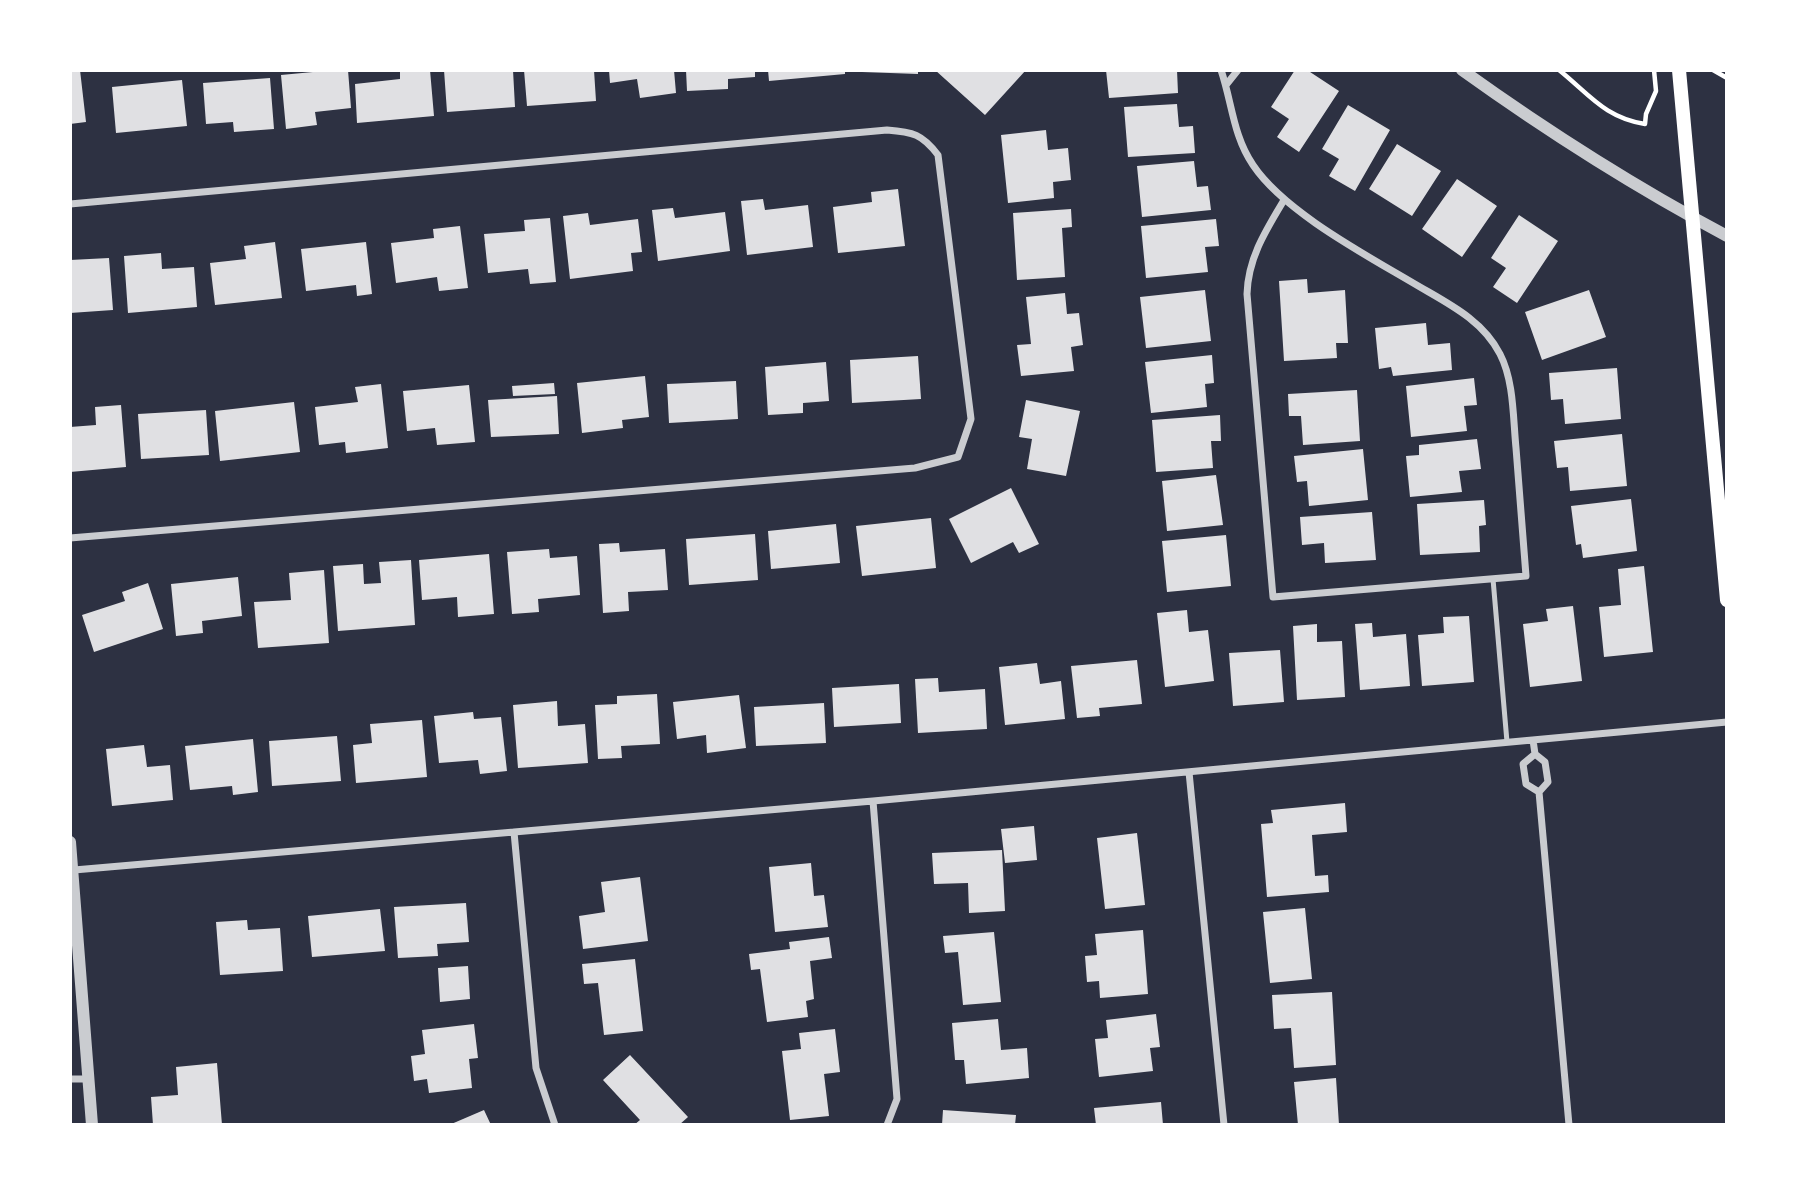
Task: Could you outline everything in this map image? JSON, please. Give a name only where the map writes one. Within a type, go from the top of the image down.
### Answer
[{"type":"main road","points":[[1679,70],[1727,600]]},
{"type":"street","points":[[1221,70],[1241,144],[1254,167],[1284,200],[1359,251],[1468,316],[1487,334],[1500,355],[1507,374],[1513,411],[1526,576],[1273,597],[1247,287],[1248,272],[1256,251],[1284,200]]},
{"type":"street","points":[[1226,85],[1238,70]]},
{"type":"street","points":[[1462,70],[1569,145],[1727,236]]},
{"type":"street","points":[[70,204],[887,130],[909,131],[927,140],[938,155],[971,419],[958,457],[915,468],[70,538]]},
{"type":"street","points":[[74,870],[873,801],[1727,722]]},
{"type":"street","points":[[1533,740],[1535,754],[1545,762],[1548,782],[1539,792],[1569,1125]]},
{"type":"street","points":[[1535,754],[1524,764],[1526,784],[1539,792]]},
{"type":"street","points":[[1189,772],[1224,1125]]},
{"type":"street","points":[[873,801],[897,1099],[887,1125]]},
{"type":"street","points":[[514,832],[536,1068],[555,1125]]},
{"type":"street","points":[[70,842],[92,1125]]},
{"type":"street","points":[[70,1079],[88,1079]]},
{"type":"lane","points":[[1493,579],[1507,742]]},
{"type":"path","points":[[1559,70],[1611,114],[1626,121],[1645,124],[1646,114],[1656,91],[1654,70]]},
{"type":"path","points":[[1713,70],[1727,78]]},
{"type":"building","points":[[70,70],[80,70],[86,122],[70,124]]},
{"type":"building","points":[[348,70],[351,108],[315,112],[317,125],[286,129],[281,75]]},
{"type":"building","points":[[400,70],[430,70],[434,116],[357,123],[355,84],[400,79]]},
{"type":"building","points":[[444,70],[513,70],[515,107],[447,112]]},
{"type":"building","points":[[524,70],[594,70],[596,101],[527,106]]},
{"type":"building","points":[[609,70],[674,70],[676,93],[640,98],[637,79],[610,83]]},
{"type":"building","points":[[686,70],[755,70],[755,77],[728,79],[728,89],[687,91]]},
{"type":"building","points":[[768,70],[845,70],[845,74],[769,81]]},
{"type":"building","points":[[918,70],[918,74],[862,72]]},
{"type":"building","points":[[935,70],[1026,70],[985,115]]},
{"type":"building","points":[[1106,70],[1177,70],[1178,93],[1109,98]]},
{"type":"building","points":[[1295,70],[1307,70],[1339,91],[1299,152],[1277,137],[1289,119],[1271,107]]},
{"type":"building","points":[[270,78],[274,129],[234,132],[233,122],[206,124],[203,83]]},
{"type":"building","points":[[182,80],[187,126],[116,133],[112,87]]},
{"type":"building","points":[[1177,104],[1179,127],[1193,126],[1195,153],[1128,157],[1124,107]]},
{"type":"building","points":[[1348,105],[1390,130],[1355,191],[1329,176],[1339,159],[1322,149]]},
{"type":"building","points":[[1046,130],[1048,150],[1068,148],[1071,180],[1053,182],[1054,198],[1008,203],[1001,135]]},
{"type":"building","points":[[1397,144],[1441,171],[1412,216],[1369,189]]},
{"type":"building","points":[[1194,161],[1197,187],[1208,186],[1211,210],[1142,217],[1137,166]]},
{"type":"building","points":[[1457,179],[1497,206],[1462,257],[1422,229]]},
{"type":"building","points":[[898,189],[905,246],[838,253],[833,207],[872,202],[871,192]]},
{"type":"building","points":[[763,199],[765,210],[808,205],[813,247],[747,255],[741,201]]},
{"type":"building","points":[[673,208],[675,218],[725,212],[730,251],[658,261],[652,210]]},
{"type":"building","points":[[1071,209],[1072,227],[1062,228],[1065,277],[1017,280],[1013,213]]},
{"type":"building","points":[[588,213],[590,225],[638,219],[642,252],[631,253],[633,271],[570,279],[563,216]]},
{"type":"building","points":[[1519,215],[1558,241],[1517,303],[1493,287],[1506,268],[1491,258]]},
{"type":"building","points":[[550,218],[556,282],[530,284],[528,269],[488,273],[484,234],[525,231],[524,220]]},
{"type":"building","points":[[1216,219],[1219,246],[1205,247],[1208,272],[1146,278],[1141,226]]},
{"type":"building","points":[[460,226],[468,288],[439,291],[437,277],[396,283],[391,243],[434,238],[433,229]]},
{"type":"building","points":[[275,242],[282,298],[215,305],[210,263],[246,259],[244,246]]},
{"type":"building","points":[[366,242],[372,294],[357,296],[356,285],[306,291],[301,249]]},
{"type":"building","points":[[161,253],[162,269],[194,267],[197,307],[128,313],[124,256]]},
{"type":"building","points":[[109,258],[113,310],[70,313],[70,260]]},
{"type":"building","points":[[1307,279],[1308,293],[1345,290],[1348,343],[1336,343],[1337,358],[1284,361],[1279,281]]},
{"type":"building","points":[[1205,290],[1211,341],[1146,348],[1140,297]]},
{"type":"building","points":[[1589,290],[1606,337],[1542,360],[1525,312]]},
{"type":"building","points":[[1065,293],[1067,314],[1079,313],[1083,345],[1071,347],[1074,371],[1021,376],[1017,345],[1031,344],[1026,297]]},
{"type":"building","points":[[1426,323],[1428,345],[1450,343],[1452,370],[1393,376],[1391,367],[1379,369],[1375,328]]},
{"type":"building","points":[[1212,355],[1214,383],[1205,384],[1207,407],[1151,413],[1145,362]]},
{"type":"building","points":[[918,356],[921,399],[852,403],[850,360]]},
{"type":"building","points":[[826,362],[829,401],[803,403],[803,413],[768,415],[765,367]]},
{"type":"building","points":[[1617,368],[1621,419],[1565,424],[1563,399],[1551,400],[1549,373]]},
{"type":"building","points":[[645,376],[649,417],[622,420],[623,428],[582,433],[577,383]]},
{"type":"building","points":[[1474,378],[1477,405],[1464,406],[1467,431],[1411,437],[1406,386]]},
{"type":"building","points":[[736,381],[738,419],[669,423],[667,384]]},
{"type":"building","points":[[554,383],[555,394],[513,396],[512,386]]},
{"type":"building","points":[[381,384],[388,448],[346,453],[345,442],[319,445],[315,407],[358,402],[355,387]]},
{"type":"building","points":[[469,385],[475,442],[437,445],[435,428],[407,431],[403,391]]},
{"type":"building","points":[[1357,390],[1360,441],[1303,445],[1301,416],[1289,416],[1288,394]]},
{"type":"building","points":[[557,396],[559,434],[491,437],[488,400]]},
{"type":"building","points":[[1026,400],[1080,411],[1066,476],[1027,469],[1032,439],[1019,437]]},
{"type":"building","points":[[294,402],[300,452],[220,461],[215,411]]},
{"type":"building","points":[[121,405],[126,467],[70,472],[70,427],[96,425],[95,407]]},
{"type":"building","points":[[206,410],[209,455],[141,459],[138,414]]},
{"type":"building","points":[[1220,415],[1221,441],[1211,441],[1213,468],[1156,472],[1152,420]]},
{"type":"building","points":[[1622,434],[1627,486],[1570,491],[1568,467],[1557,468],[1554,441]]},
{"type":"building","points":[[1477,439],[1481,469],[1459,471],[1462,492],[1410,497],[1406,456],[1419,455],[1419,445]]},
{"type":"building","points":[[1363,449],[1368,500],[1309,506],[1307,481],[1297,482],[1294,456]]},
{"type":"building","points":[[1216,475],[1223,525],[1167,531],[1162,481]]},
{"type":"building","points":[[1011,488],[1039,544],[1019,553],[1013,542],[971,563],[949,519]]},
{"type":"building","points":[[1631,499],[1637,551],[1583,558],[1581,544],[1576,545],[1571,506]]},
{"type":"building","points":[[1484,500],[1486,525],[1479,526],[1480,552],[1420,555],[1417,504]]},
{"type":"building","points":[[1372,512],[1376,560],[1325,563],[1324,543],[1302,545],[1300,517]]},
{"type":"building","points":[[931,518],[936,568],[862,576],[856,526]]},
{"type":"building","points":[[836,524],[840,563],[771,569],[768,531]]},
{"type":"building","points":[[755,534],[758,580],[689,585],[686,539]]},
{"type":"building","points":[[1226,535],[1231,586],[1167,592],[1162,541]]},
{"type":"building","points":[[619,543],[620,552],[665,549],[668,590],[628,592],[629,611],[603,613],[599,544]]},
{"type":"building","points":[[549,549],[550,558],[577,556],[580,595],[538,599],[539,612],[512,614],[507,552]]},
{"type":"building","points":[[489,554],[494,614],[458,617],[457,597],[422,600],[419,560]]},
{"type":"building","points":[[411,560],[415,625],[338,631],[333,566],[363,564],[364,584],[381,583],[379,562]]},
{"type":"building","points":[[1644,566],[1653,652],[1604,657],[1599,607],[1621,605],[1618,569]]},
{"type":"building","points":[[324,570],[329,643],[258,648],[254,602],[291,600],[289,573]]},
{"type":"building","points":[[238,577],[242,616],[202,621],[203,633],[176,636],[171,584]]},
{"type":"building","points":[[148,583],[163,629],[94,652],[82,615],[125,601],[122,592]]},
{"type":"building","points":[[1573,606],[1582,681],[1530,687],[1523,624],[1548,621],[1546,609]]},
{"type":"building","points":[[1187,610],[1189,632],[1208,630],[1214,681],[1165,687],[1157,613]]},
{"type":"building","points":[[1469,616],[1474,682],[1422,686],[1418,635],[1444,633],[1443,617]]},
{"type":"building","points":[[1372,623],[1373,637],[1406,634],[1410,686],[1360,690],[1355,624]]},
{"type":"building","points":[[1317,624],[1317,642],[1342,641],[1345,697],[1297,700],[1293,626]]},
{"type":"building","points":[[1280,650],[1284,702],[1233,706],[1229,653]]},
{"type":"building","points":[[1137,660],[1142,704],[1099,708],[1100,716],[1077,718],[1071,666]]},
{"type":"building","points":[[1037,663],[1040,684],[1061,681],[1065,719],[1005,725],[999,667]]},
{"type":"building","points":[[938,678],[939,692],[985,689],[987,729],[918,733],[915,679]]},
{"type":"building","points":[[899,684],[901,723],[834,727],[832,688]]},
{"type":"building","points":[[657,694],[660,744],[621,746],[622,758],[598,759],[595,705],[617,704],[617,696]]},
{"type":"building","points":[[739,695],[746,748],[707,753],[706,735],[677,739],[673,702]]},
{"type":"building","points":[[557,701],[558,726],[585,724],[588,763],[518,768],[513,705]]},
{"type":"building","points":[[824,703],[826,743],[756,746],[754,707]]},
{"type":"building","points":[[473,712],[474,719],[501,717],[507,771],[480,774],[478,760],[439,763],[434,716]]},
{"type":"building","points":[[422,720],[427,777],[356,783],[353,745],[372,743],[370,724]]},
{"type":"building","points":[[337,736],[341,781],[272,786],[269,741]]},
{"type":"building","points":[[253,739],[258,792],[233,795],[232,786],[190,790],[185,746]]},
{"type":"building","points":[[144,745],[147,767],[170,765],[173,800],[112,806],[106,749]]},
{"type":"building","points":[[1345,803],[1347,832],[1312,835],[1315,876],[1328,875],[1329,892],[1267,897],[1261,824],[1273,823],[1271,810]]},
{"type":"building","points":[[1034,826],[1037,860],[1005,863],[1001,829]]},
{"type":"building","points":[[1137,833],[1145,905],[1105,909],[1097,838]]},
{"type":"building","points":[[1002,850],[1005,911],[969,913],[968,883],[934,884],[932,853]]},
{"type":"building","points":[[811,863],[814,896],[824,895],[828,927],[775,932],[769,867]]},
{"type":"building","points":[[640,877],[648,941],[583,949],[579,916],[605,912],[601,882]]},
{"type":"building","points":[[466,903],[469,942],[437,944],[438,956],[398,958],[394,907]]},
{"type":"building","points":[[1305,908],[1312,979],[1270,983],[1263,912]]},
{"type":"building","points":[[380,909],[385,951],[312,957],[308,916]]},
{"type":"building","points":[[247,920],[248,930],[280,928],[283,971],[220,975],[216,922]]},
{"type":"building","points":[[1143,930],[1148,994],[1100,998],[1099,981],[1087,982],[1085,956],[1097,955],[1095,934]]},
{"type":"building","points":[[994,932],[1001,1002],[963,1005],[958,952],[945,953],[943,936]]},
{"type":"building","points":[[829,937],[832,958],[810,961],[814,999],[806,1001],[808,1017],[767,1022],[760,969],[751,970],[749,954],[790,949],[789,942]]},
{"type":"building","points":[[635,959],[643,1031],[604,1035],[598,983],[584,984],[582,964]]},
{"type":"building","points":[[468,966],[470,999],[440,1002],[438,968]]},
{"type":"building","points":[[1332,992],[1336,1065],[1294,1068],[1291,1028],[1274,1029],[1272,995]]},
{"type":"building","points":[[1156,1014],[1160,1047],[1150,1048],[1153,1071],[1099,1077],[1095,1039],[1108,1038],[1106,1020]]},
{"type":"building","points":[[998,1019],[1001,1050],[1027,1048],[1029,1078],[966,1084],[964,1060],[955,1060],[952,1023]]},
{"type":"building","points":[[474,1024],[478,1058],[469,1059],[472,1088],[429,1093],[427,1079],[414,1081],[411,1056],[425,1054],[422,1030]]},
{"type":"building","points":[[835,1029],[840,1072],[824,1074],[829,1116],[790,1120],[782,1051],[801,1049],[799,1033]]},
{"type":"building","points":[[630,1055],[688,1117],[679,1125],[634,1125],[640,1120],[603,1080]]},
{"type":"building","points":[[217,1063],[222,1125],[153,1125],[151,1097],[178,1095],[176,1067]]},
{"type":"building","points":[[1336,1078],[1339,1125],[1298,1125],[1294,1082]]},
{"type":"building","points":[[1161,1102],[1163,1125],[1096,1125],[1094,1108]]},
{"type":"building","points":[[484,1110],[491,1125],[449,1125]]},
{"type":"building","points":[[943,1110],[1016,1115],[1015,1125],[942,1125]]}]
